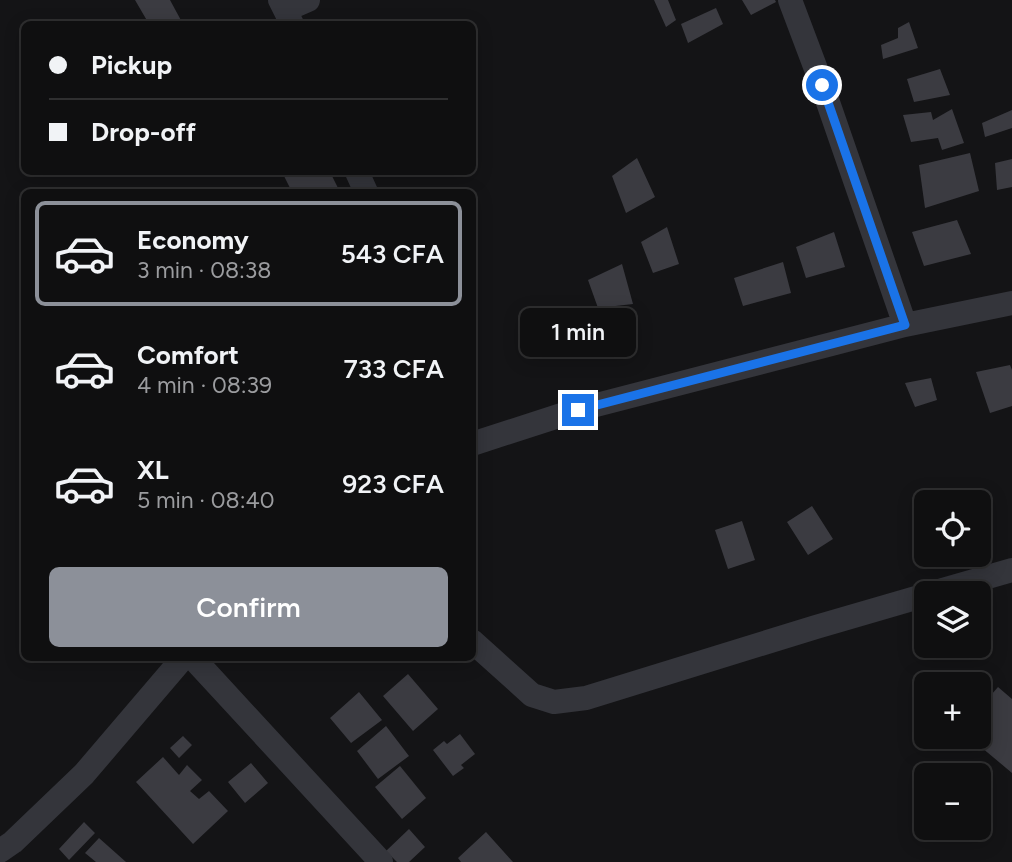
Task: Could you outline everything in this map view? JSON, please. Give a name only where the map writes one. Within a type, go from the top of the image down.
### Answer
[{"type":"street","points":[[286,12],[309,0]]},
{"type":"street","points":[[790,0],[905,325]]},
{"type":"street","points":[[476,443],[578,410],[905,325],[1012,303]]},
{"type":"street","points":[[974,581],[1012,570]]},
{"type":"street","points":[[476,644],[532,695],[554,702],[586,698],[914,599]]},
{"type":"street","points":[[0,851],[13,842],[84,774],[180,661]]},
{"type":"street","points":[[195,661],[381,862]]},
{"type":"building","points":[[135,0],[170,0],[181,21],[147,21]]},
{"type":"building","points":[[654,0],[668,0],[676,20],[666,27]]},
{"type":"building","points":[[742,0],[775,0],[776,2],[751,15]]},
{"type":"building","points":[[716,8],[723,24],[688,43],[681,24]]},
{"type":"building","points":[[909,22],[918,48],[883,59],[881,45],[898,38],[898,28]]},
{"type":"building","points":[[940,69],[950,95],[914,102],[907,79]]},
{"type":"building","points":[[952,109],[964,143],[942,150],[938,138],[911,142],[903,115],[931,112],[933,120]]},
{"type":"building","points":[[1012,110],[1012,128],[985,137],[982,123]]},
{"type":"building","points":[[970,153],[979,191],[925,208],[919,165]]},
{"type":"building","points":[[637,158],[655,197],[626,213],[612,176]]},
{"type":"building","points":[[1012,159],[1012,187],[997,190],[995,163]]},
{"type":"building","points":[[284,175],[332,175],[338,189],[290,189]]},
{"type":"building","points":[[957,220],[971,254],[924,266],[912,232]]},
{"type":"building","points":[[667,227],[679,264],[653,273],[641,242]]},
{"type":"building","points":[[834,232],[845,267],[806,278],[796,247]]},
{"type":"building","points":[[783,262],[791,293],[743,306],[734,278]]},
{"type":"building","points":[[622,264],[633,304],[598,308],[588,280]]},
{"type":"building","points":[[1010,365],[1012,406],[990,413],[976,372]]},
{"type":"building","points":[[931,378],[937,400],[915,407],[905,383]]},
{"type":"building","points":[[812,506],[833,539],[808,555],[787,522]]},
{"type":"building","points":[[742,521],[755,560],[728,569],[715,530]]},
{"type":"building","points":[[408,674],[438,709],[413,731],[383,696]]},
{"type":"building","points":[[998,687],[1012,699],[1012,773],[983,749],[991,749],[991,695]]},
{"type":"building","points":[[359,692],[382,720],[351,743],[330,718]]},
{"type":"building","points":[[386,726],[409,756],[378,779],[357,751]]},
{"type":"building","points":[[460,734],[475,754],[461,765],[464,768],[453,776],[433,750],[444,741],[447,744]]},
{"type":"building","points":[[183,736],[192,745],[179,758],[170,748]]},
{"type":"building","points":[[163,757],[179,775],[187,765],[202,780],[190,791],[199,799],[209,791],[228,811],[193,844],[136,782]]},
{"type":"building","points":[[251,763],[268,783],[245,803],[228,782]]},
{"type":"building","points":[[400,766],[426,798],[402,819],[375,787]]},
{"type":"building","points":[[84,822],[95,833],[69,860],[59,849]]},
{"type":"building","points":[[409,829],[425,847],[409,862],[397,862],[386,851]]},
{"type":"building","points":[[486,832],[513,862],[461,862],[458,858]]},
{"type":"building","points":[[99,838],[126,862],[96,862],[85,853]]},
{"type":"route","points":[[578,410],[905,325],[822,85]]}]
